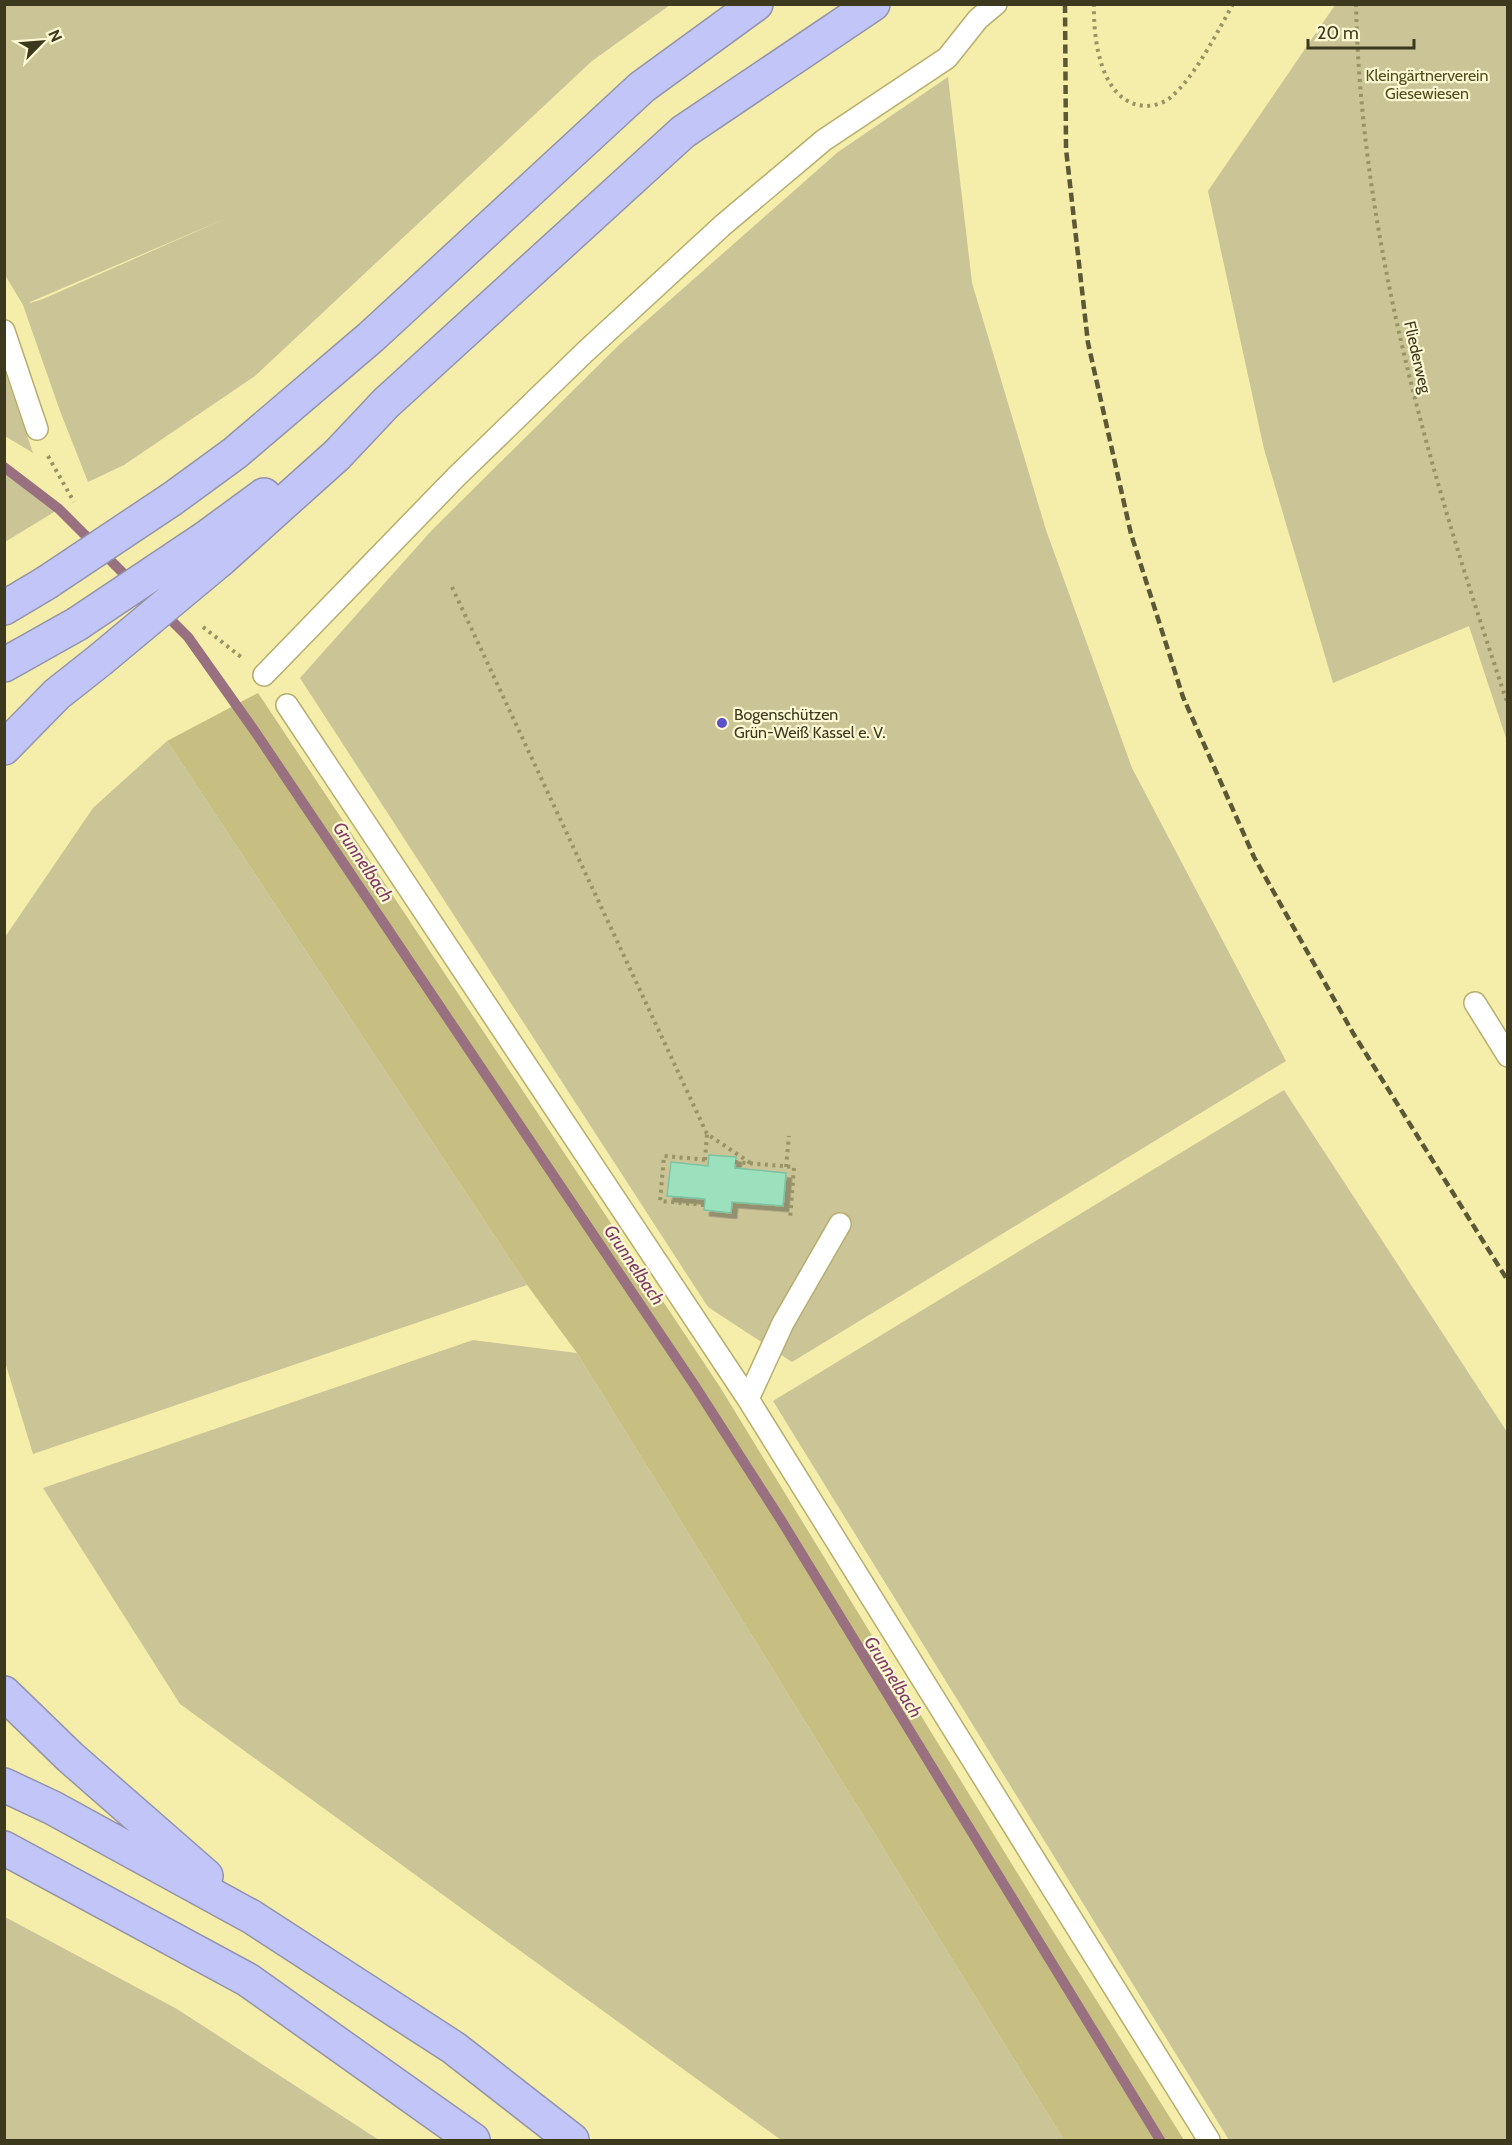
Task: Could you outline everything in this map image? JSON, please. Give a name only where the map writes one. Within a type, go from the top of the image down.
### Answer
[{"type":"highway","points":[[4,608],[46,584],[172,499],[235,453],[371,338],[642,87],[756,4]]},
{"type":"highway","points":[[4,748],[57,694],[99,660],[212,550],[337,455],[386,404],[683,132],[873,4]]},
{"type":"highway","points":[[4,665],[212,550]]},
{"type":"highway","points":[[4,1693],[70,1757],[252,1917]]},
{"type":"highway","points":[[4,1785],[53,1808],[252,1917],[453,2048],[572,2140]]},
{"type":"highway","points":[[4,1848],[248,1980],[473,2140]]},
{"type":"lane","points":[[264,675],[473,460],[585,352],[723,225],[824,140],[946,58],[978,19],[996,4]]},
{"type":"lane","points":[[4,331],[37,429]]},
{"type":"lane","points":[[287,705],[748,1399],[1209,2140]]},
{"type":"lane","points":[[1475,1003],[1508,1056]]},
{"type":"lane","points":[[748,1399],[783,1323],[840,1224]]},
{"type":"path","points":[[1095,4],[1094,20],[1104,72],[1119,95],[1133,105],[1152,106],[1171,98],[1207,51],[1233,4]]},
{"type":"path","name":"Fliederweg","points":[[1356,4],[1357,76],[1374,198],[1400,330],[1429,458],[1508,705]]},
{"type":"path","points":[[37,429],[50,461],[74,502]]},
{"type":"path","points":[[452,587],[707,1134],[706,1160],[664,1156],[660,1201],[704,1205]]},
{"type":"path","points":[[203,627],[264,675]]},
{"type":"path","points":[[707,1134],[752,1164]]},
{"type":"path","points":[[786,1167],[789,1136]]},
{"type":"path","points":[[735,1162],[794,1167],[790,1220]]},
{"type":"green space","points":[[5,4],[670,5],[592,61],[255,376],[124,465],[88,482],[60,411],[23,305],[5,275]],"holes":[[[227,218],[43,299],[30,303]]]},
{"type":"green space","name":"Kleingärtnerverein Giesewiesen","points":[[1335,5],[1507,5],[1507,741],[1469,626],[1333,683],[1264,449],[1208,191]]},
{"type":"green space","name":"Bogenschützen Grün-Weiß Kassel e. V.","points":[[948,77],[972,283],[1046,530],[1132,768],[1286,1061],[792,1362],[708,1307],[300,678],[432,530],[620,344],[838,152]]},
{"type":"green space","points":[[5,372],[33,453],[5,436]]},
{"type":"green space","points":[[5,467],[59,509],[5,542]]},
{"type":"green space","points":[[167,741],[527,1285],[33,1454],[5,1362],[5,937],[93,808]]},
{"type":"green space","points":[[1284,1090],[1507,1432],[1507,2140],[1229,2140],[773,1401]]},
{"type":"green space","points":[[473,1340],[577,1353],[1064,2140],[781,2140],[180,1704],[43,1488]]},
{"type":"green space","points":[[5,1917],[177,2009],[379,2140],[5,2140]]},
{"type":"shaded area","points":[[258,693],[720,1387],[1043,1915],[1184,2140],[1064,2140],[577,1353],[527,1285],[167,741]]},
{"type":"building","points":[[709,1155],[736,1157],[735,1168],[786,1173],[783,1206],[732,1202],[731,1213],[704,1210],[705,1199],[667,1196],[671,1162],[708,1166]]},
{"type":"waterway","name":"Grunnelbach","points":[[4,467],[59,509],[132,582]]},
{"type":"waterway","name":"Grunnelbach","points":[[163,612],[188,637],[256,733],[695,1386],[781,1520],[1160,2140]]},
{"type":"railway","points":[[1065,4],[1066,149],[1088,343],[1131,534],[1183,697],[1254,857],[1353,1033],[1508,1281]]},
{"type":"place","name":"Bogenschützen Grün-Weiß Kassel e. V.","points":[[722,723]]}]
